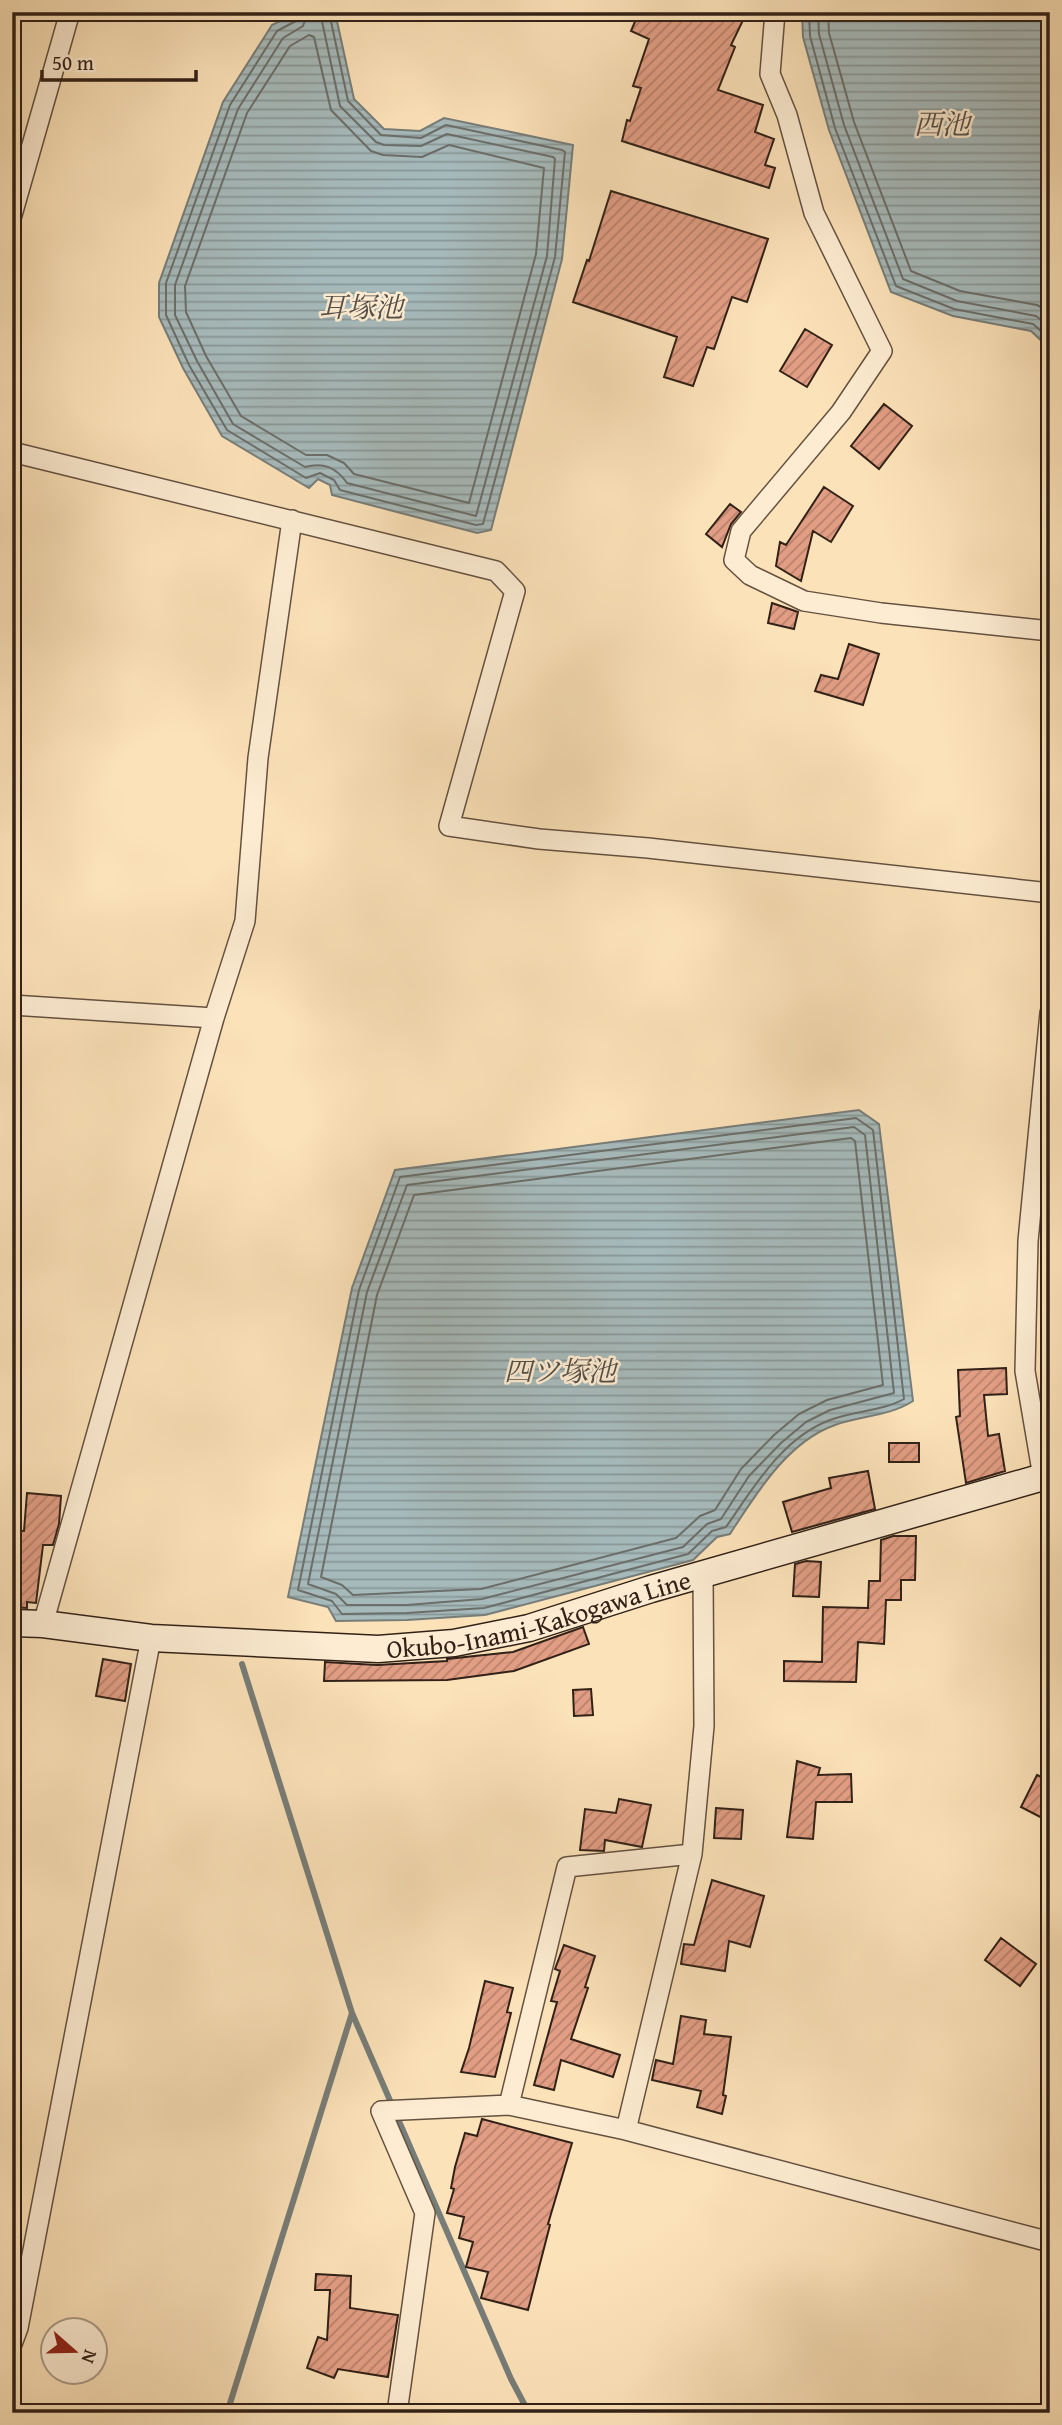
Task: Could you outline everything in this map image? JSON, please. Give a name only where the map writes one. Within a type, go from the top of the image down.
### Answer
[{"type":"main road","name":"Okubo-Inami-Kakogawa Line","points":[[12,1623],[43,1624],[151,1638],[378,1649],[454,1643],[529,1628],[703,1574],[1047,1476]]},
{"type":"street","points":[[12,215],[70,12]]},
{"type":"street","points":[[775,12],[770,74],[787,115],[814,213],[882,351],[841,412],[741,531],[734,560],[750,575],[804,601],[1050,631]]},
{"type":"street","points":[[12,452],[496,571],[515,591],[449,826],[539,839],[648,848],[1050,893]]},
{"type":"street","points":[[43,1624],[214,1018],[245,921],[258,758],[292,520]]},
{"type":"street","points":[[12,1005],[214,1018]]},
{"type":"street","points":[[1047,1476],[1025,1371],[1028,1241],[1050,1013]]},
{"type":"street","points":[[626,2130],[692,1854],[704,1726],[703,1574]]},
{"type":"street","points":[[12,2344],[20,2315],[151,1638]]},
{"type":"street","points":[[509,2105],[567,1867],[692,1854]]},
{"type":"street","points":[[397,2413],[425,2213],[381,2111],[509,2105],[626,2130],[1050,2242]]},
{"type":"water","name":"耳塚池","points":[[298,12],[335,12],[354,99],[384,129],[420,131],[444,118],[573,145],[562,259],[491,530],[477,533],[332,495],[330,485],[318,479],[309,488],[222,436],[183,368],[159,317],[159,283],[223,102],[272,25]]},
{"type":"water","name":"西池","points":[[802,12],[1050,12],[1050,349],[1031,331],[953,316],[891,292],[829,130],[803,37]]},
{"type":"water","name":"四ツ塚池","points":[[859,1110],[879,1124],[913,1401],[895,1410],[835,1425],[802,1444],[774,1471],[730,1534],[717,1537],[693,1560],[485,1615],[336,1621],[328,1607],[288,1597],[352,1288],[395,1170]]},
{"type":"building","points":[[639,12],[747,12],[731,45],[735,47],[718,90],[763,105],[755,132],[774,139],[765,165],[775,168],[769,188],[622,141],[627,120],[630,121],[641,88],[633,86],[649,39],[631,31]]},
{"type":"building","points":[[611,191],[768,239],[747,302],[732,297],[714,349],[707,347],[693,386],[664,377],[677,337],[573,302]]},
{"type":"building","points":[[805,329],[832,345],[807,387],[780,371]]},
{"type":"building","points":[[884,404],[912,426],[879,469],[851,446]]},
{"type":"building","points":[[824,487],[853,506],[831,542],[813,531],[801,581],[776,566],[780,542],[786,545]]},
{"type":"building","points":[[730,504],[741,512],[731,524],[722,547],[706,534]]},
{"type":"building","points":[[772,603],[798,612],[794,629],[768,623]]},
{"type":"building","points":[[849,644],[879,654],[863,705],[815,691],[821,675],[838,679]]},
{"type":"building","points":[[1006,1368],[1007,1394],[984,1395],[988,1436],[999,1434],[1005,1471],[966,1483],[956,1417],[960,1416],[958,1370]]},
{"type":"building","points":[[889,1443],[919,1443],[919,1462],[889,1462]]},
{"type":"building","points":[[868,1471],[875,1509],[792,1532],[783,1502],[831,1488],[829,1478]]},
{"type":"building","points":[[27,1493],[61,1496],[59,1524],[53,1545],[43,1545],[36,1603],[27,1602],[27,1608],[12,1607],[12,1530],[24,1531]]},
{"type":"building","points":[[893,1536],[916,1536],[915,1580],[901,1580],[901,1600],[886,1600],[884,1644],[858,1642],[856,1682],[784,1681],[784,1661],[822,1662],[823,1607],[868,1608],[869,1581],[880,1581],[881,1540]]},
{"type":"building","points":[[806,1561],[821,1562],[819,1597],[793,1596],[795,1564]]},
{"type":"building","points":[[583,1627],[589,1644],[514,1671],[447,1680],[324,1681],[325,1662],[377,1665],[447,1661],[513,1652]]},
{"type":"building","points":[[103,1659],[131,1664],[125,1701],[96,1696]]},
{"type":"building","points":[[591,1689],[593,1715],[574,1716],[573,1690]]},
{"type":"building","points":[[797,1761],[820,1768],[818,1775],[851,1774],[852,1802],[816,1802],[813,1839],[787,1837]]},
{"type":"building","points":[[1037,1775],[1050,1781],[1050,1822],[1021,1807]]},
{"type":"building","points":[[619,1799],[651,1805],[642,1847],[605,1840],[604,1851],[580,1850],[585,1809],[616,1813]]},
{"type":"building","points":[[716,1808],[743,1810],[741,1839],[714,1838]]},
{"type":"building","points":[[712,1880],[764,1896],[750,1947],[729,1941],[725,1971],[681,1964],[684,1944],[694,1945]]},
{"type":"building","points":[[1001,1938],[1036,1964],[1020,1986],[985,1960]]},
{"type":"building","points":[[564,1945],[595,1956],[585,1987],[588,1988],[571,2039],[620,2055],[613,2077],[561,2060],[554,2090],[534,2085],[557,2002],[551,2001],[560,1971],[555,1969]]},
{"type":"building","points":[[485,1981],[513,1988],[507,2012],[511,2013],[495,2077],[461,2072]]},
{"type":"building","points":[[681,2016],[706,2020],[704,2034],[731,2037],[722,2114],[697,2107],[701,2091],[652,2080],[656,2060],[673,2064]]},
{"type":"building","points":[[482,2119],[572,2143],[548,2224],[550,2225],[528,2310],[481,2298],[488,2272],[466,2267],[473,2242],[459,2238],[464,2217],[447,2213],[454,2189],[451,2188],[455,2167],[465,2133],[477,2136]]},
{"type":"building","points":[[316,2274],[351,2276],[350,2308],[398,2315],[388,2377],[338,2369],[334,2378],[307,2368],[318,2337],[327,2340],[330,2290],[315,2290]]},
{"type":"waterway","points":[[242,1664],[352,2013],[511,2379],[529,2413]]},
{"type":"waterway","points":[[227,2413],[352,2013]]}]
